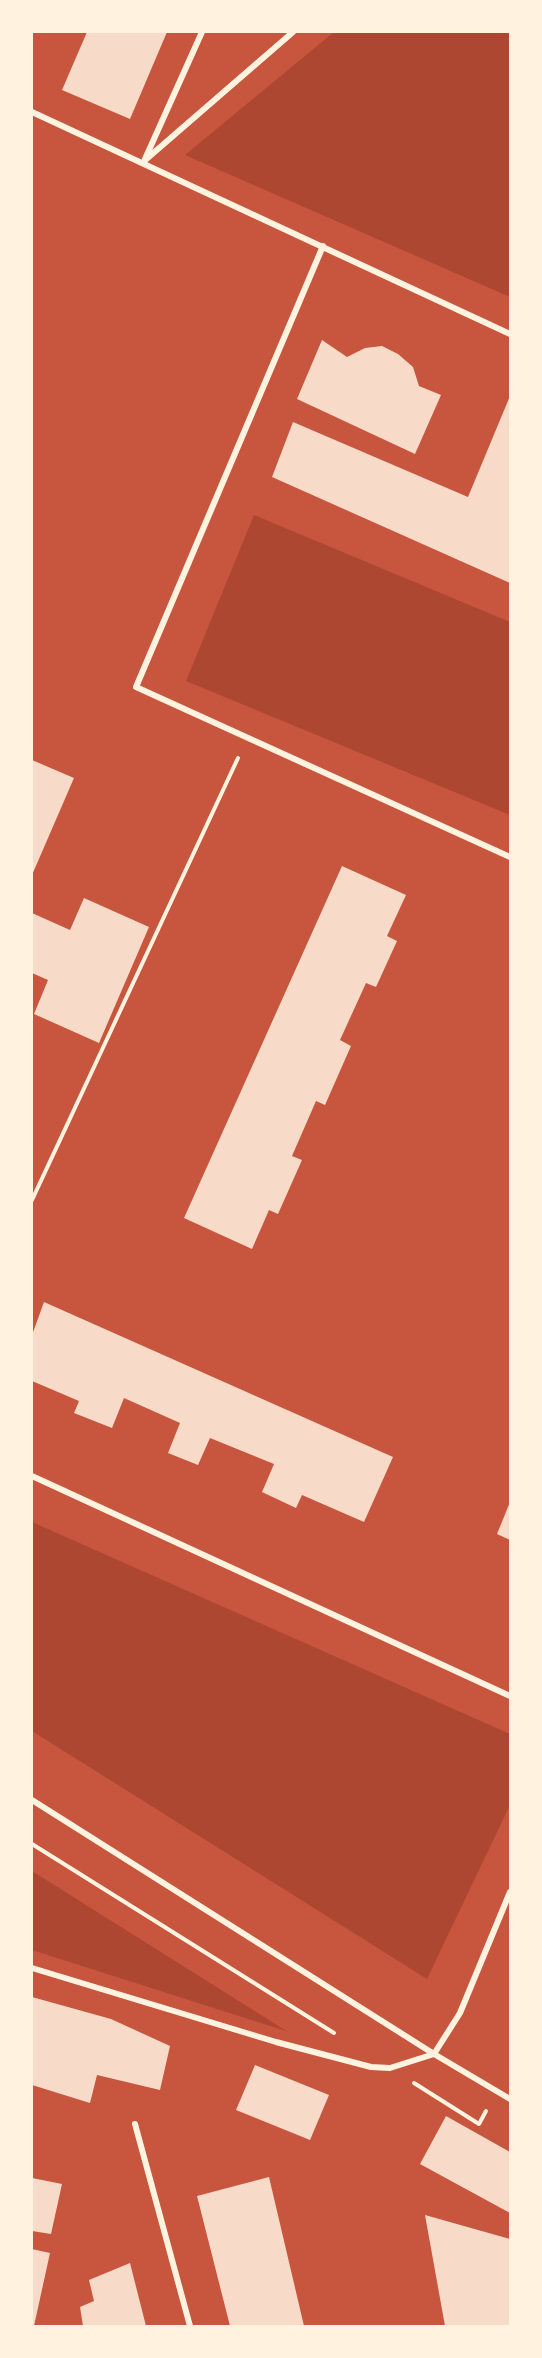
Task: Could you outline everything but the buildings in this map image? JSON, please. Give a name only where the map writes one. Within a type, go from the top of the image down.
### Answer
[{"type":"street","points":[[143,162],[201,32]]},
{"type":"street","points":[[143,162],[292,32]]},
{"type":"street","points":[[32,112],[510,334]]},
{"type":"street","points":[[323,246],[136,687],[510,857]]},
{"type":"street","points":[[32,1476],[510,1696]]},
{"type":"street","points":[[32,1800],[434,2054],[510,2099]]},
{"type":"street","points":[[32,1968],[276,2042],[371,2067],[390,2068],[434,2054],[460,2013],[510,1892]]},
{"type":"street","points":[[135,2124],[190,2326]]},
{"type":"path","points":[[32,1200],[247,738]]},
{"type":"path","points":[[32,1844],[336,2034]]},
{"type":"path","points":[[390,2068],[479,2124]]},
{"type":"shaded area","points":[[334,32],[510,32],[510,297],[185,155]]},
{"type":"shaded area","points":[[254,515],[510,622],[510,815],[186,681]]},
{"type":"shaded area","points":[[32,1522],[510,1734],[510,1805],[427,1979],[32,1731]]},
{"type":"shaded area","points":[[32,1871],[287,2031],[32,1950]]}]
